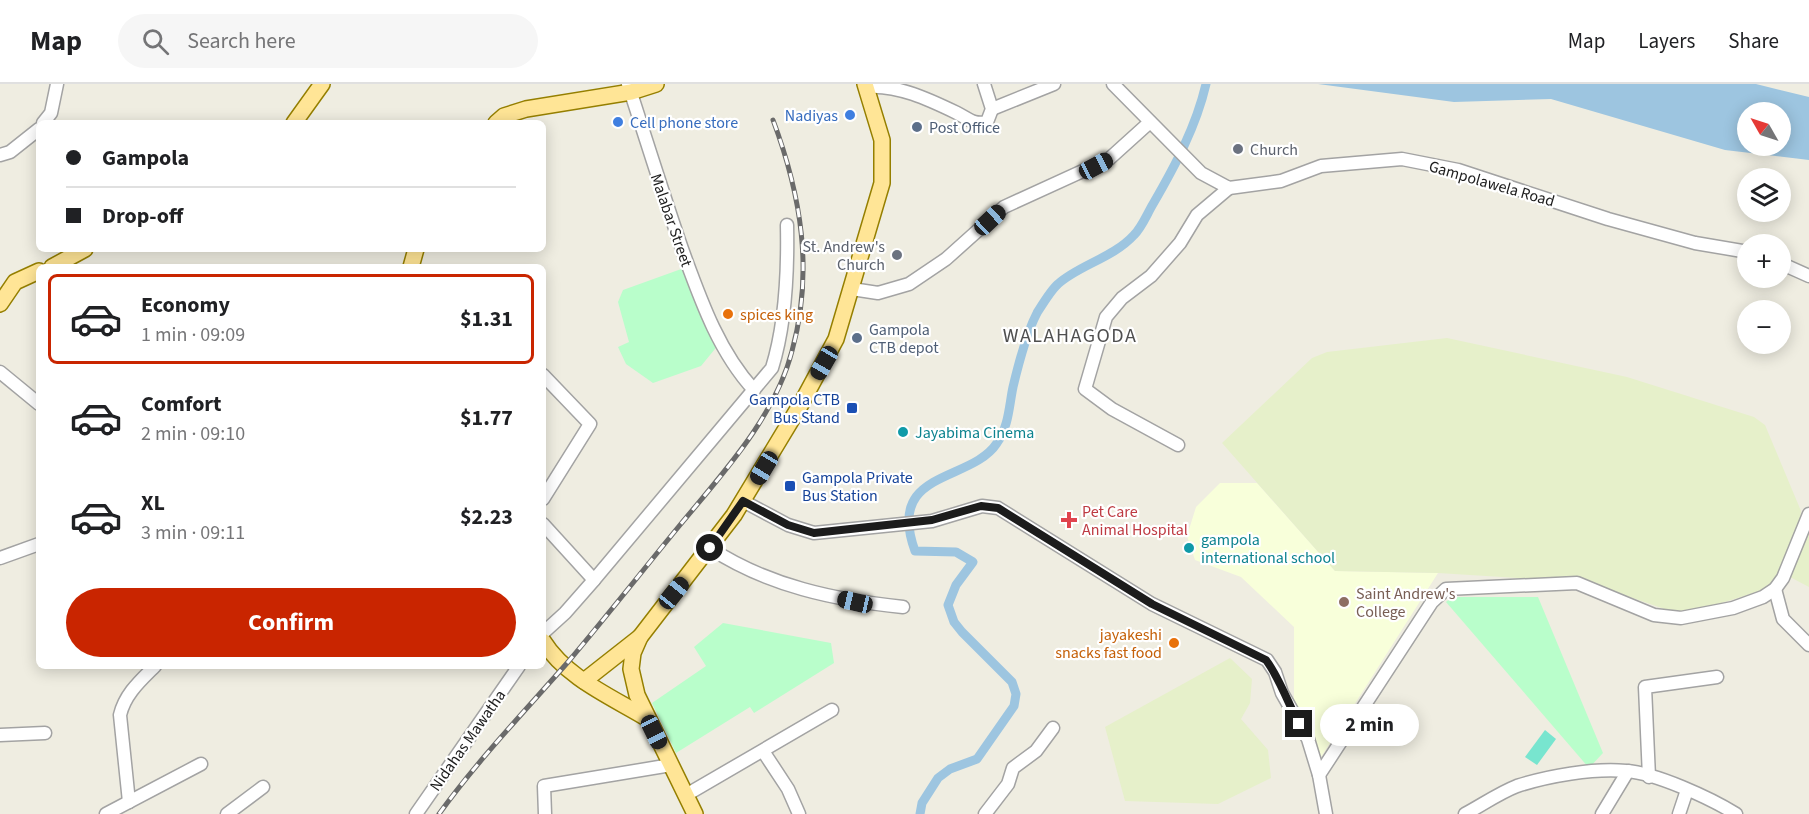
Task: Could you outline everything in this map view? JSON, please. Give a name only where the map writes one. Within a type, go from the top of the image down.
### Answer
[{"type":"main road","points":[[296,120],[322,84]]},
{"type":"main road","points":[[499,120],[504,116],[526,109],[656,84]]},
{"type":"main road","points":[[584,681],[639,637],[710,548],[743,501],[831,350],[877,204],[883,172],[880,129],[866,85]]},
{"type":"main road","points":[[58,264],[80,252]]},
{"type":"main road","points":[[0,304],[15,282],[36,272]]},
{"type":"main road","points":[[639,637],[633,653],[632,677],[648,719],[695,814]]},
{"type":"main road","points":[[546,646],[551,654],[584,681],[648,719]]},
{"type":"street","points":[[45,120],[51,113],[57,84]]},
{"type":"street","points":[[866,85],[897,89],[975,124],[987,122],[992,109],[984,84]]},
{"type":"street","points":[[992,109],[1054,84]]},
{"type":"street","points":[[1113,84],[1201,173],[1229,188],[1197,215],[1180,243],[1151,276],[1122,298],[1106,317],[1085,389],[1113,409],[1178,445]]},
{"type":"street","name":"Malabar Street","points":[[629,88],[692,275],[726,352],[740,375],[754,390]]},
{"type":"street","points":[[852,289],[878,293],[909,284],[946,259],[1004,207],[1109,159],[1150,122]]},
{"type":"street","points":[[0,155],[10,152],[36,131]]},
{"type":"street","name":"Gampolawela Road","points":[[1229,188],[1281,181],[1321,166],[1402,159],[1458,170],[1608,219],[1695,243],[1737,250]]},
{"type":"street","points":[[546,630],[565,613],[594,580],[772,368],[777,352],[788,267],[788,225]]},
{"type":"street","points":[[1791,268],[1809,276]]},
{"type":"street","points":[[0,372],[36,402]]},
{"type":"street","points":[[546,378],[591,423],[546,493]]},
{"type":"street","points":[[743,501],[788,525],[814,533],[927,521],[981,506],[998,508],[1152,604],[1200,630],[1254,651],[1266,660],[1275,672],[1282,693],[1308,739],[1319,775],[1326,814]]},
{"type":"street","points":[[1319,775],[1432,602],[1446,589],[1577,583],[1654,615],[1682,618],[1733,608],[1763,597],[1775,589],[1783,578],[1809,514]]},
{"type":"street","points":[[546,527],[594,580]]},
{"type":"street","points":[[0,558],[36,545]]},
{"type":"street","points":[[710,548],[743,569],[796,588],[855,602],[903,607]]},
{"type":"street","points":[[1775,589],[1783,619],[1809,645]]},
{"type":"street","points":[[129,802],[120,715],[123,702],[129,692],[152,669]]},
{"type":"street","name":"Nidahas Mawatha","points":[[416,814],[517,669]]},
{"type":"street","points":[[1649,777],[1645,687],[1718,677]]},
{"type":"street","points":[[686,795],[832,710]]},
{"type":"street","points":[[986,814],[1008,784],[1014,768],[1036,751],[1053,728]]},
{"type":"street","points":[[0,735],[45,733]]},
{"type":"street","points":[[763,751],[788,789],[799,814]]},
{"type":"street","points":[[106,814],[201,764]]},
{"type":"street","points":[[545,814],[544,786],[671,765]]},
{"type":"street","points":[[1465,814],[1517,787],[1595,770],[1628,771],[1649,777],[1687,790],[1736,814]]},
{"type":"street","points":[[1602,814],[1628,771]]},
{"type":"street","points":[[227,814],[262,787]]},
{"type":"street","points":[[1679,814],[1687,790]]},
{"type":"shaded area","points":[[1318,84],[1756,84],[1809,97],[1809,160],[1775,156],[1791,156],[1791,102],[1737,102],[1737,151],[1725,150],[1551,99],[1454,102]]},
{"type":"shaded area","points":[[1447,338],[1627,377],[1754,417],[1765,425],[1801,511],[1800,525],[1776,584],[1767,589],[1692,612],[1676,613],[1601,587],[1565,581],[1438,573],[1335,571],[1222,443],[1312,358],[1327,352]]},
{"type":"shaded area","name":"Saint Andrew's College","points":[[1220,483],[1257,483],[1335,571],[1438,573],[1321,757],[1294,699],[1294,627],[1241,577],[1195,560],[1187,536],[1196,507]]},
{"type":"shaded area","points":[[1809,532],[1809,587],[1790,577]]},
{"type":"shaded area","points":[[1230,658],[1252,679],[1250,703],[1241,719],[1268,750],[1271,778],[1218,804],[1125,801],[1105,727]]},
{"type":"shaded area","points":[[1545,730],[1556,739],[1537,765],[1525,757]]},
{"type":"green space","points":[[684,268],[719,344],[701,366],[653,383],[626,364],[618,347],[629,342],[618,302],[623,290]]},
{"type":"green space","points":[[1452,597],[1538,597],[1603,753],[1589,768],[1446,602]]},
{"type":"green space","points":[[723,623],[831,643],[834,663],[754,713],[750,707],[676,753],[652,703],[706,666],[694,647]]},
{"type":"waterway","points":[[920,814],[922,803],[938,778],[950,769],[977,759],[1014,706],[1016,694],[1012,682],[954,622],[948,605],[956,585],[973,562],[956,552],[915,551],[909,524],[912,505],[921,491],[935,481],[985,456],[997,443],[1006,423],[1020,359],[1037,313],[1058,284],[1066,277],[1116,250],[1137,232],[1184,146],[1197,116],[1206,84]]},
{"type":"railway","points":[[439,814],[485,755],[568,662],[730,464],[773,399],[784,375],[799,321],[803,263],[801,234],[791,176],[773,120]]},
{"type":"place","name":"Nadiyas","points":[[850,115]]},
{"type":"place","name":"Cell phone store","points":[[618,122]]},
{"type":"place","name":"Post Office","points":[[917,127]]},
{"type":"place","name":"Church","points":[[1238,149]]},
{"type":"place","name":"St. Andrew's Church","points":[[897,255]]},
{"type":"place","name":"spices king","points":[[728,314]]},
{"type":"place","name":"Gampola CTB depot","points":[[857,338]]},
{"type":"place","name":"Gampola CTB Bus Stand","points":[[852,408]]},
{"type":"place","name":"Jayabima Cinema","points":[[903,432]]},
{"type":"place","name":"Gampola Private Bus Station","points":[[790,486]]},
{"type":"place","name":"Pet Care Animal Hospital","points":[[1069,520]]},
{"type":"place","name":"gampola international school","points":[[1189,548]]},
{"type":"place","name":"Saint Andrew's College","points":[[1344,602]]},
{"type":"place","name":"jayakeshi snacks fast food","points":[[1174,643]]},
{"type":"district","name":"WALAHAGODA","points":[[1070,335]]},
{"type":"route","points":[[710,548],[743,501],[788,525],[814,533],[932,520],[981,506],[998,508],[1152,604],[1200,630],[1254,651],[1266,660],[1275,672],[1282,693],[1299,724]]}]
